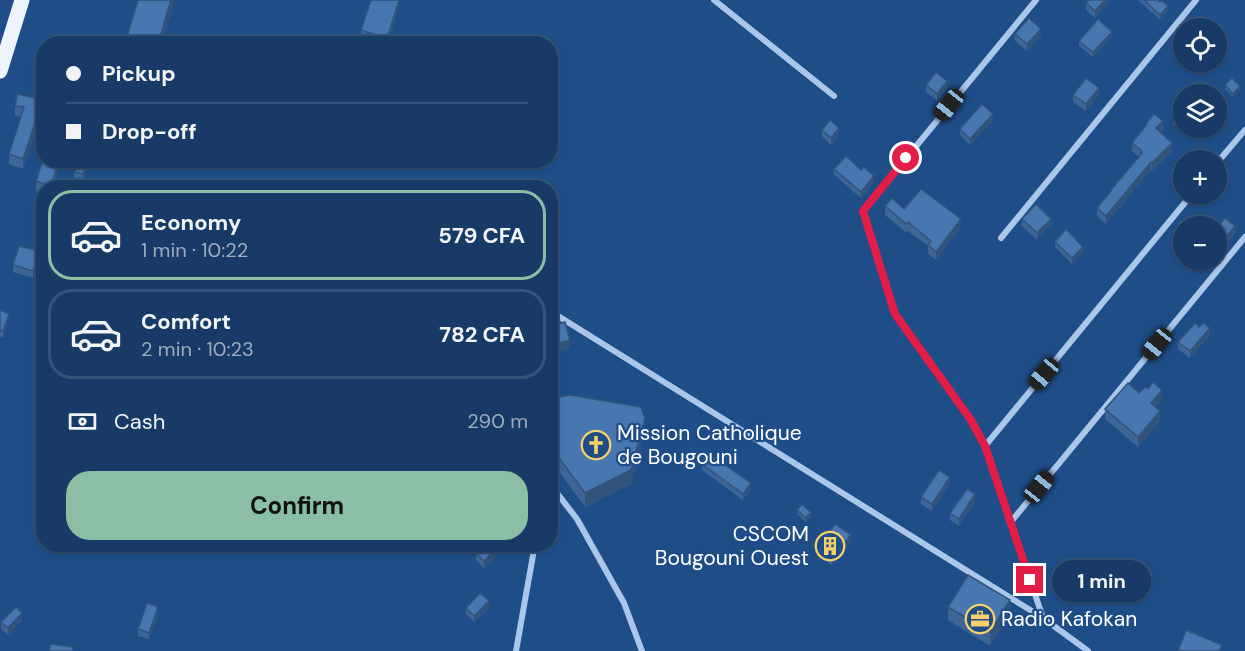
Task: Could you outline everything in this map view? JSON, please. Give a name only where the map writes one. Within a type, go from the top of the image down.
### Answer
[{"type":"main road","points":[[0,71],[22,0]]},
{"type":"street","points":[[714,0],[834,96]]},
{"type":"street","points":[[1036,0],[863,211],[895,314],[971,420],[985,446],[1043,618]]},
{"type":"street","points":[[1001,238],[1196,0]]},
{"type":"street","points":[[1227,151],[1245,130]]},
{"type":"street","points":[[985,446],[1184,204]]},
{"type":"street","points":[[1010,523],[1245,237]]},
{"type":"street","points":[[558,316],[1043,618],[1088,651]]},
{"type":"street","points":[[558,494],[577,519],[624,603],[642,651]]},
{"type":"street","points":[[516,651],[534,552]]},
{"type":"building","points":[[138,0],[171,0],[160,36],[127,36]]},
{"type":"building","points":[[371,0],[399,0],[388,36],[378,36],[361,30]]},
{"type":"building","points":[[1089,0],[1105,0],[1095,11],[1086,3]]},
{"type":"building","points":[[1144,0],[1160,2],[1161,0],[1168,6],[1160,15]]},
{"type":"building","points":[[1029,18],[1041,29],[1027,44],[1015,34]]},
{"type":"building","points":[[1098,19],[1112,32],[1093,52],[1079,41]]},
{"type":"building","points":[[936,72],[947,81],[937,94],[926,85]]},
{"type":"building","points":[[1086,78],[1099,88],[1086,104],[1073,95]]},
{"type":"building","points":[[1232,78],[1240,86],[1233,94],[1226,84]]},
{"type":"building","points":[[17,94],[36,98],[36,120],[23,159],[9,154],[24,107],[15,106]]},
{"type":"building","points":[[982,104],[993,114],[970,139],[960,129]]},
{"type":"building","points":[[1154,114],[1163,121],[1156,128],[1172,143],[1151,162],[1106,216],[1097,208],[1142,153],[1132,143]]},
{"type":"building","points":[[830,120],[839,128],[831,138],[822,130]]},
{"type":"building","points":[[846,156],[861,170],[864,167],[874,176],[861,192],[834,169]]},
{"type":"building","points":[[40,168],[57,168],[53,180],[36,180]]},
{"type":"building","points":[[75,168],[85,168],[83,174],[74,172]]},
{"type":"building","points":[[921,189],[961,219],[936,252],[928,245],[931,241],[885,206],[892,198],[904,209]]},
{"type":"building","points":[[1036,204],[1051,219],[1037,233],[1022,219]]},
{"type":"building","points":[[1227,220],[1235,226],[1227,236]]},
{"type":"building","points":[[1066,229],[1083,247],[1072,258],[1055,242]]},
{"type":"building","points":[[19,246],[36,250],[33,271],[13,265]]},
{"type":"building","points":[[0,310],[9,314],[3,331],[0,330]]},
{"type":"building","points":[[565,322],[570,340],[558,343],[558,324]]},
{"type":"building","points":[[1195,323],[1199,327],[1203,323],[1210,328],[1190,351],[1178,342]]},
{"type":"building","points":[[1153,382],[1162,390],[1151,403],[1160,411],[1138,437],[1105,409],[1128,383],[1139,393],[1145,387],[1148,389]]},
{"type":"building","name":"Mission Catholique de Bougouni","points":[[570,395],[641,407],[645,418],[631,470],[585,493],[558,457],[558,397]]},
{"type":"building","points":[[709,454],[751,483],[743,494],[702,464]]},
{"type":"building","points":[[939,470],[950,477],[932,504],[921,497]]},
{"type":"building","points":[[967,489],[975,494],[959,519],[950,513]]},
{"type":"building","points":[[802,504],[811,512],[806,518],[797,510]]},
{"type":"building","points":[[835,524],[851,535],[832,558],[818,549]]},
{"type":"building","points":[[477,552],[493,552],[484,561]]},
{"type":"building","points":[[968,575],[1010,600],[990,632],[948,607]]},
{"type":"building","points":[[480,593],[489,601],[474,616],[466,608]]},
{"type":"building","points":[[147,603],[158,607],[149,633],[138,629]]},
{"type":"building","points":[[16,607],[22,613],[8,628],[1,622]]},
{"type":"building","points":[[1186,630],[1222,645],[1219,651],[1178,651]]},
{"type":"building","points":[[50,644],[73,647],[73,651],[49,651]]},
{"type":"place","name":"Mission Catholique de Bougouni","points":[[596,445]]},
{"type":"place","name":"CSCOM Bougouni Ouest","points":[[830,546]]},
{"type":"place","name":"Radio Kafokan","points":[[980,619]]},
{"type":"route","points":[[906,158],[863,211],[895,314],[971,420],[985,446],[1030,580]]}]
